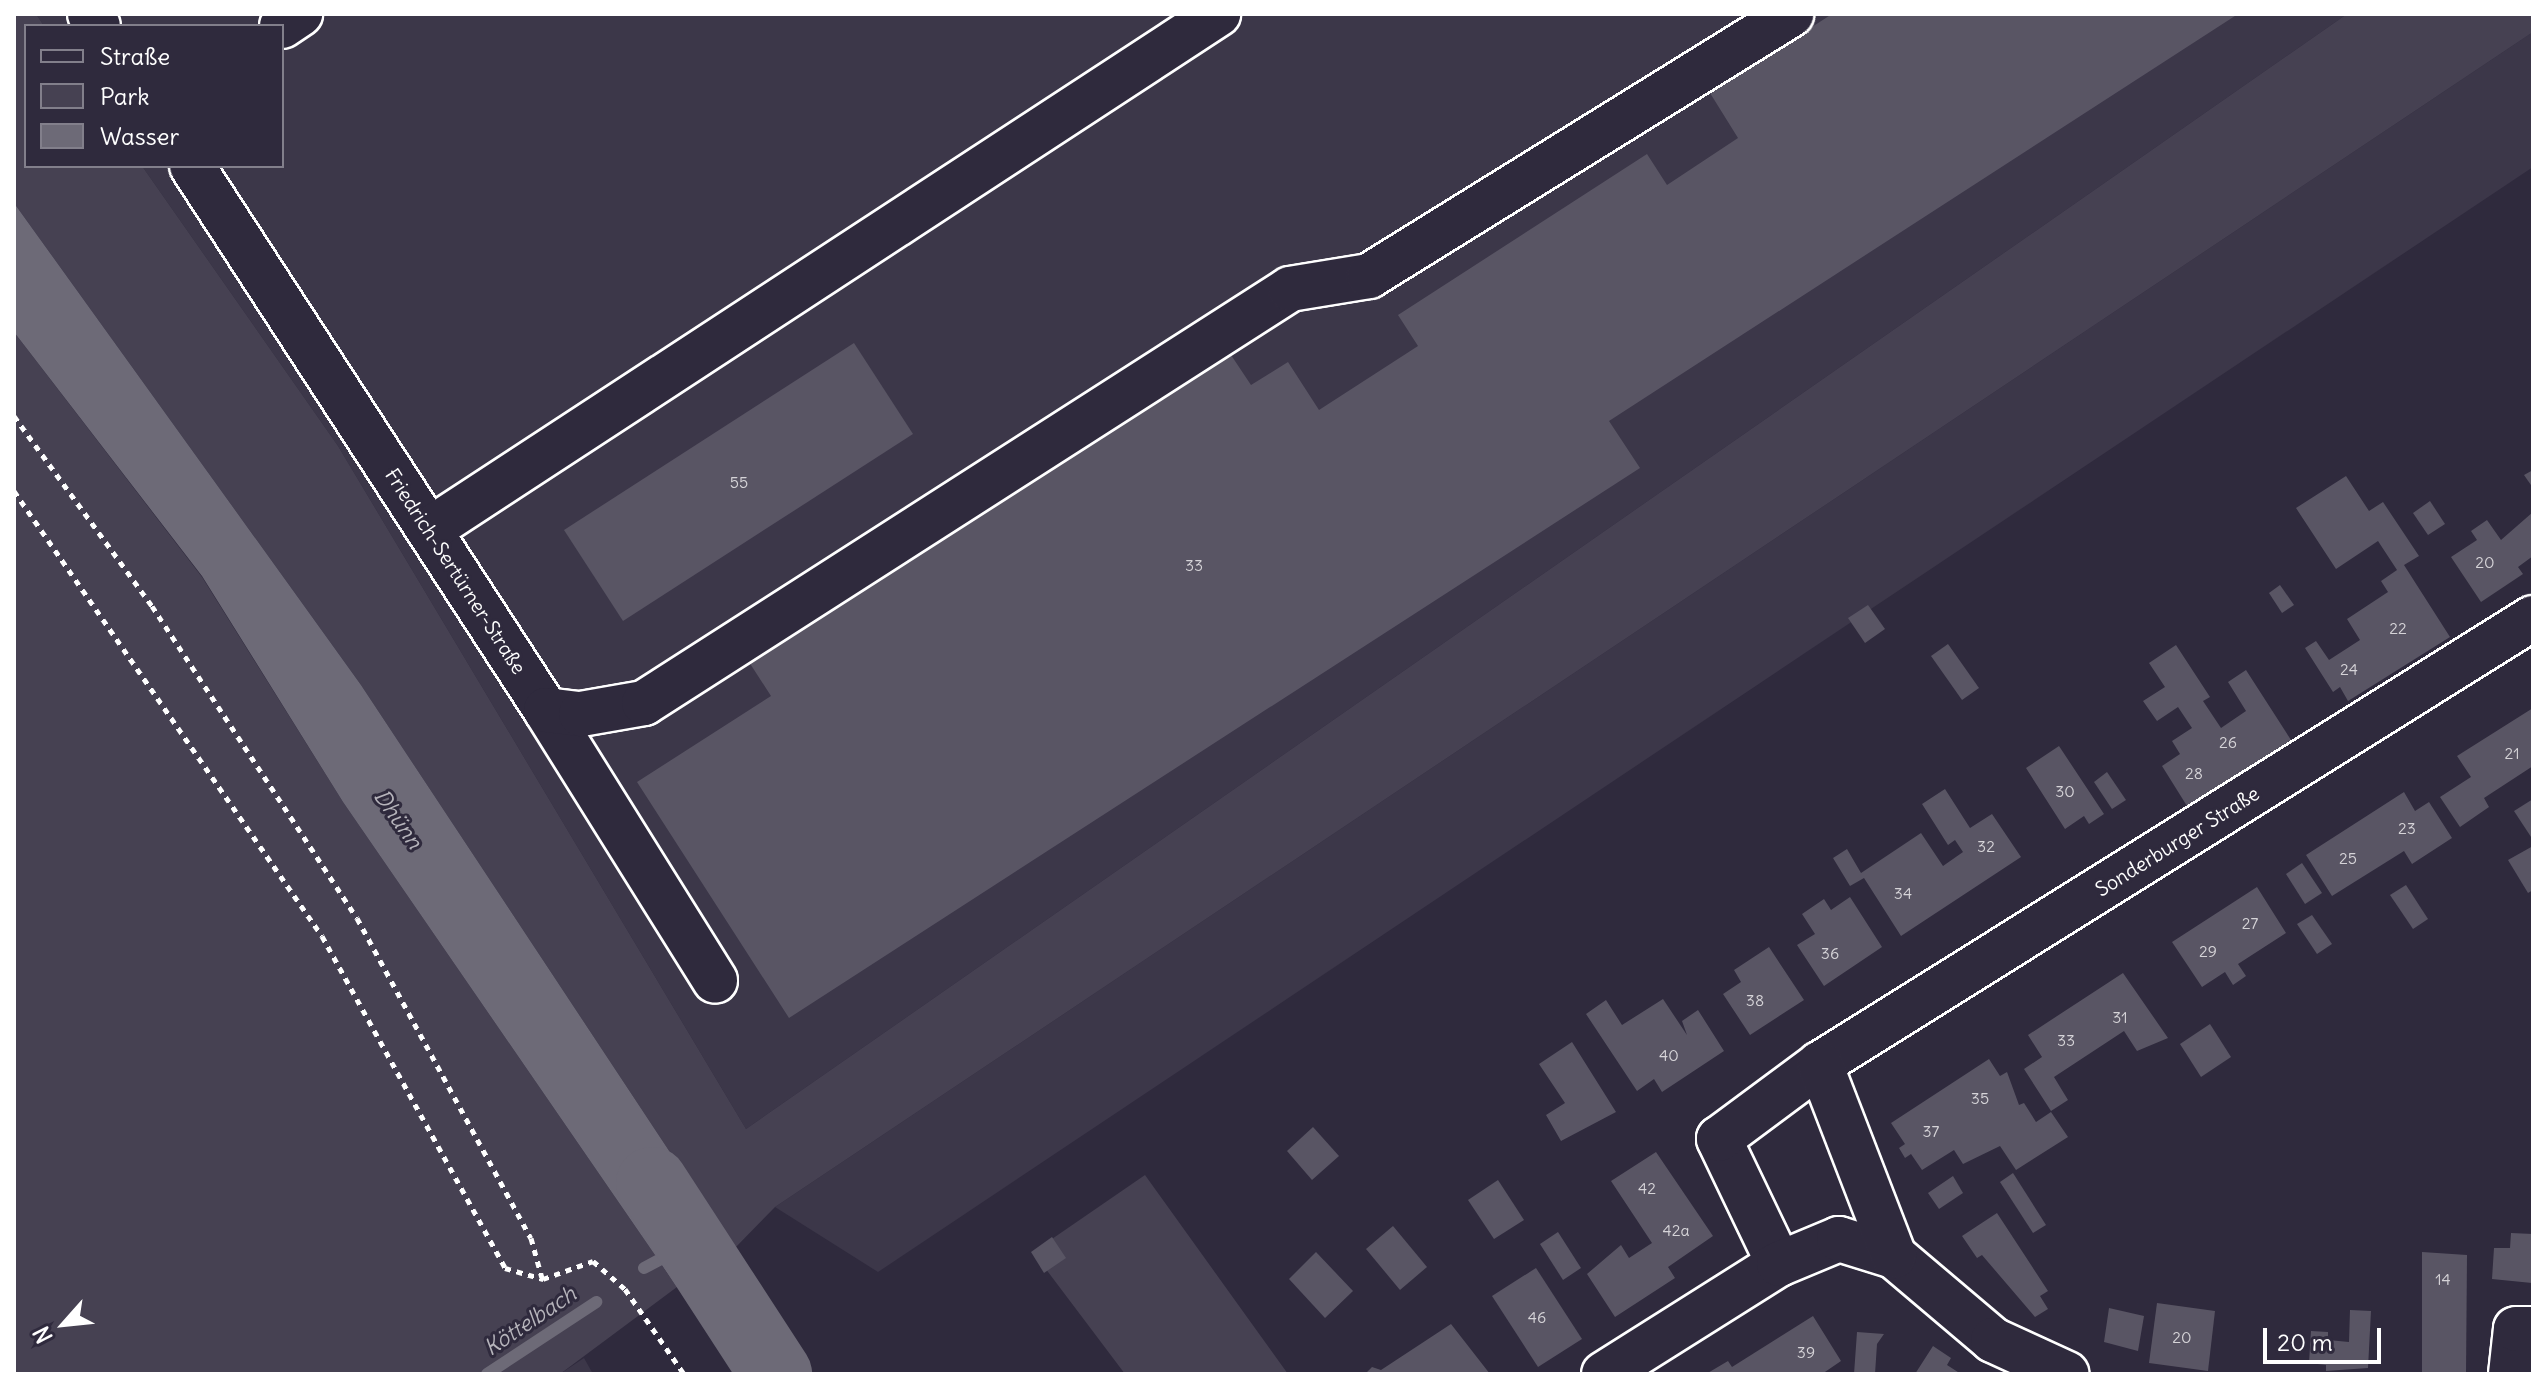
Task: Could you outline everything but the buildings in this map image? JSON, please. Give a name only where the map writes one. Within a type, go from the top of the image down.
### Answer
[{"type":"street","points":[[429,530],[1218,14]]},
{"type":"street","points":[[546,710],[581,714],[644,703],[1290,289],[1369,276],[1791,14]]},
{"type":"street","name":"Friedrich-Sertürner-Straße","points":[[193,168],[546,710],[715,980]]},
{"type":"street","name":"Sonderburger Straße","points":[[1779,1264],[1719,1139],[1820,1064],[2533,618]]},
{"type":"street","points":[[1820,1064],[1894,1256]]},
{"type":"street","points":[[1604,1374],[1779,1264],[1839,1239],[1894,1256],[1993,1340],[2067,1374]]},
{"type":"street","points":[[2511,1374],[2516,1329],[2533,1329]]},
{"type":"path","points":[[14,416],[152,606],[357,918],[531,1238],[543,1279]]},
{"type":"path","points":[[14,491],[322,936],[505,1268],[543,1279],[593,1261],[625,1289],[684,1374]]},
{"type":"shaded area","points":[[36,14],[2347,14],[746,1129],[338,446],[143,168],[284,168],[284,24],[43,24]]},
{"type":"shaded area","points":[[2533,32],[2533,167],[878,1272],[775,1207]]},
{"type":"shaded area","points":[[584,1358],[593,1374],[560,1374]]},
{"type":"green space","points":[[14,14],[36,14],[43,24],[24,24],[24,168],[143,168],[338,446],[746,1129],[2347,14],[2533,14],[2533,32],[775,1207],[734,1249],[361,685],[14,203]]},
{"type":"green space","points":[[14,332],[202,577],[343,802],[677,1287],[560,1374],[14,1374]]},
{"type":"green space","points":[[1145,1175],[1288,1374],[1125,1374],[1033,1252]]},
{"type":"water","points":[[14,203],[361,685],[734,1249],[677,1287],[343,802],[202,576],[14,332]]},
{"type":"waterway","name":"Dhünn","points":[[652,1183],[776,1374]]},
{"type":"waterway","name":"Köttelbach","points":[[644,1268],[670,1254]]},
{"type":"waterway","name":"Köttelbach","points":[[487,1374],[596,1302]]}]
